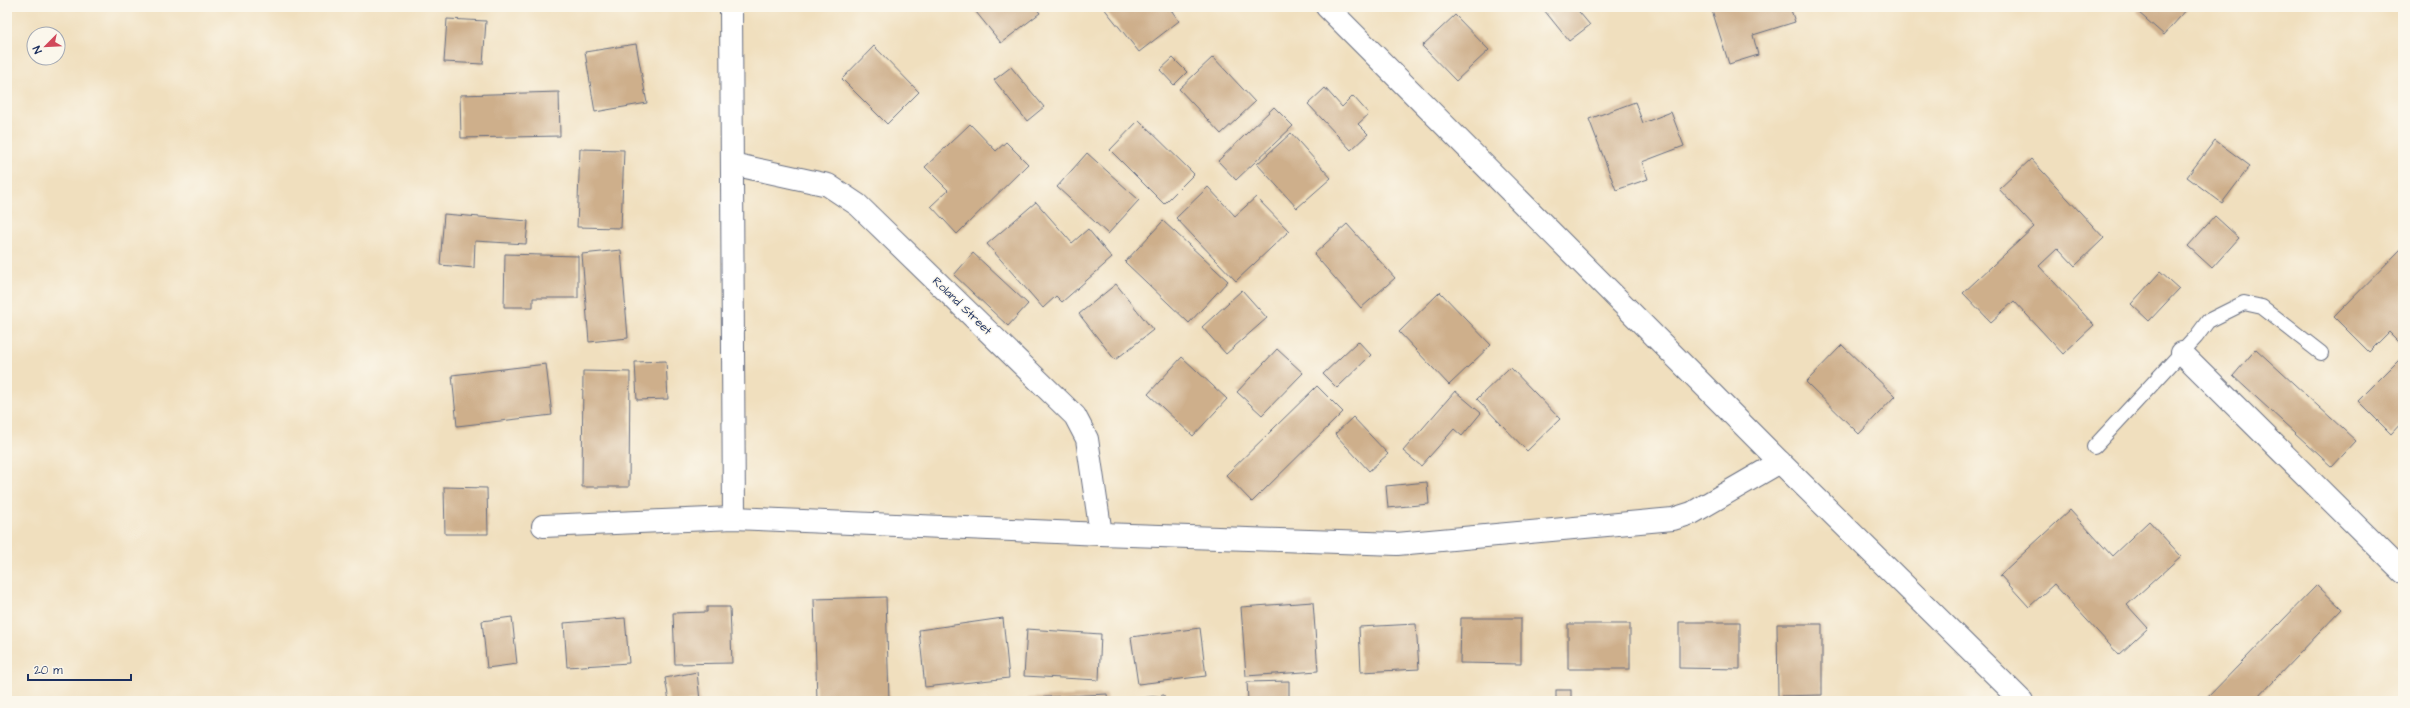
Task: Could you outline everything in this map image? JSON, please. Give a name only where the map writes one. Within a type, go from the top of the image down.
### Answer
[{"type":"street","points":[[731,7],[734,518]]},
{"type":"street","points":[[1327,7],[1780,462],[2022,701]]},
{"type":"street","name":"Roland Street","points":[[732,164],[828,185],[844,193],[858,204],[1075,416],[1088,445],[1101,534]]},
{"type":"street","points":[[2182,353],[2403,572]]},
{"type":"street","points":[[543,526],[734,518],[1101,534],[1397,544],[1674,519],[1692,513],[1780,462]]},
{"type":"lane","points":[[2094,448],[2182,353],[2208,321],[2244,303],[2262,307],[2321,353]]},
{"type":"building","points":[[972,7],[1035,7],[1040,13],[1001,43]]},
{"type":"building","points":[[1103,7],[1169,7],[1179,21],[1139,52]]},
{"type":"building","points":[[1548,7],[1575,7],[1590,25],[1569,41],[1544,10]]},
{"type":"building","points":[[1711,7],[1790,7],[1795,22],[1753,35],[1758,55],[1729,64]]},
{"type":"building","points":[[2142,7],[2189,7],[2164,35],[2138,12]]},
{"type":"building","points":[[1455,15],[1489,50],[1456,81],[1422,46]]},
{"type":"building","points":[[447,19],[486,21],[483,64],[444,62]]},
{"type":"building","points":[[636,44],[647,103],[595,112],[585,52]]},
{"type":"building","points":[[874,46],[919,92],[887,124],[842,79]]},
{"type":"building","points":[[1213,57],[1255,102],[1221,134],[1179,89]]},
{"type":"building","points":[[1173,58],[1187,72],[1174,85],[1160,70]]},
{"type":"building","points":[[1011,67],[1044,107],[1027,121],[994,80]]},
{"type":"building","points":[[1325,88],[1342,107],[1353,96],[1369,114],[1358,124],[1368,134],[1351,150],[1308,104]]},
{"type":"building","points":[[559,92],[560,136],[461,138],[460,95]]},
{"type":"building","points":[[1635,102],[1643,123],[1671,112],[1684,146],[1642,162],[1648,179],[1616,190],[1589,119]]},
{"type":"building","points":[[1274,107],[1293,126],[1236,180],[1218,161]]},
{"type":"building","points":[[1139,120],[1194,174],[1164,204],[1110,150]]},
{"type":"building","points":[[970,124],[996,151],[1006,142],[1028,164],[957,234],[931,206],[948,190],[925,167]]},
{"type":"building","points":[[1291,133],[1331,178],[1297,208],[1257,164]]},
{"type":"building","points":[[2215,140],[2250,166],[2222,203],[2187,177]]},
{"type":"building","points":[[580,149],[624,150],[621,228],[577,227]]},
{"type":"building","points":[[1087,153],[1139,200],[1108,234],[1057,187]]},
{"type":"building","points":[[2031,159],[2104,238],[2075,266],[2058,248],[2039,266],[2094,325],[2063,354],[2014,301],[1991,322],[1963,293],[2034,227],[1999,189]]},
{"type":"building","points":[[1208,187],[1235,216],[1256,197],[1289,231],[1236,281],[1176,218]]},
{"type":"building","points":[[1036,202],[1072,243],[1088,229],[1112,258],[1062,302],[1056,296],[1043,308],[987,244]]},
{"type":"building","points":[[444,214],[528,221],[526,244],[475,241],[474,268],[440,265]]},
{"type":"building","points":[[2215,216],[2239,238],[2212,268],[2188,246]]},
{"type":"building","points":[[1163,221],[1228,281],[1189,323],[1125,262]]},
{"type":"building","points":[[1347,224],[1395,278],[1361,308],[1314,254]]},
{"type":"building","points":[[2403,247],[2403,346],[2389,332],[2369,352],[2334,317]]},
{"type":"building","points":[[621,250],[628,338],[589,342],[582,254]]},
{"type":"building","points":[[973,253],[1028,304],[1008,326],[954,275]]},
{"type":"building","points":[[505,254],[578,256],[578,298],[533,298],[533,307],[504,307]]},
{"type":"building","points":[[2160,272],[2179,289],[2149,321],[2131,304]]},
{"type":"building","points":[[1116,284],[1153,330],[1115,360],[1079,314]]},
{"type":"building","points":[[1242,290],[1267,318],[1226,354],[1202,327]]},
{"type":"building","points":[[1440,292],[1491,345],[1449,385],[1399,332]]},
{"type":"building","points":[[1358,341],[1371,355],[1337,388],[1323,374]]},
{"type":"building","points":[[1842,345],[1895,396],[1859,434],[1806,382]]},
{"type":"building","points":[[1277,349],[1303,373],[1262,415],[1237,392]]},
{"type":"building","points":[[2256,349],[2356,441],[2332,467],[2233,376]]},
{"type":"building","points":[[2403,356],[2403,421],[2391,434],[2358,401]]},
{"type":"building","points":[[1182,357],[1227,399],[1193,436],[1148,394]]},
{"type":"building","points":[[666,361],[668,399],[637,400],[635,362]]},
{"type":"building","points":[[546,364],[552,415],[457,426],[452,375]]},
{"type":"building","points":[[1510,367],[1560,419],[1527,451],[1477,399]]},
{"type":"building","points":[[583,371],[630,372],[629,487],[582,487]]},
{"type":"building","points":[[1317,386],[1343,412],[1252,502],[1226,475]]},
{"type":"building","points":[[1455,391],[1481,413],[1462,436],[1454,429],[1421,466],[1403,451]]},
{"type":"building","points":[[1353,417],[1388,454],[1369,471],[1335,434]]},
{"type":"building","points":[[1427,482],[1429,504],[1388,508],[1386,486]]},
{"type":"building","points":[[444,487],[487,488],[488,534],[445,534]]},
{"type":"building","points":[[2070,510],[2112,556],[2149,521],[2181,556],[2127,605],[2148,628],[2119,655],[2054,584],[2029,607],[2000,575]]},
{"type":"building","points":[[2317,585],[2342,609],[2254,701],[2204,701]]},
{"type":"building","points":[[886,597],[889,701],[817,701],[814,599]]},
{"type":"building","points":[[1313,602],[1318,671],[1246,676],[1241,607]]},
{"type":"building","points":[[707,607],[730,607],[732,663],[675,664],[673,613],[707,612]]},
{"type":"building","points":[[512,617],[517,664],[487,668],[482,621]]},
{"type":"building","points":[[625,618],[629,663],[567,667],[564,623]]},
{"type":"building","points":[[1003,618],[1009,678],[925,687],[919,630]]},
{"type":"building","points":[[1461,618],[1521,618],[1521,664],[1460,663]]},
{"type":"building","points":[[1679,622],[1740,622],[1740,669],[1679,668]]},
{"type":"building","points":[[1416,624],[1419,669],[1361,672],[1359,627]]},
{"type":"building","points":[[1568,624],[1630,624],[1630,669],[1568,669]]},
{"type":"building","points":[[1777,624],[1822,624],[1822,695],[1778,696]]},
{"type":"building","points":[[1200,628],[1206,676],[1138,684],[1131,637]]},
{"type":"building","points":[[1027,629],[1101,634],[1099,680],[1024,676]]},
{"type":"building","points":[[697,672],[700,701],[669,701],[665,678]]},
{"type":"building","points":[[1289,681],[1289,701],[1248,701],[1247,682]]},
{"type":"building","points":[[1556,690],[1571,690],[1571,701],[1556,701]]},
{"type":"building","points":[[1107,694],[1108,701],[1028,701],[1028,698]]},
{"type":"building","points":[[1164,695],[1165,701],[1126,701],[1126,700]]}]
